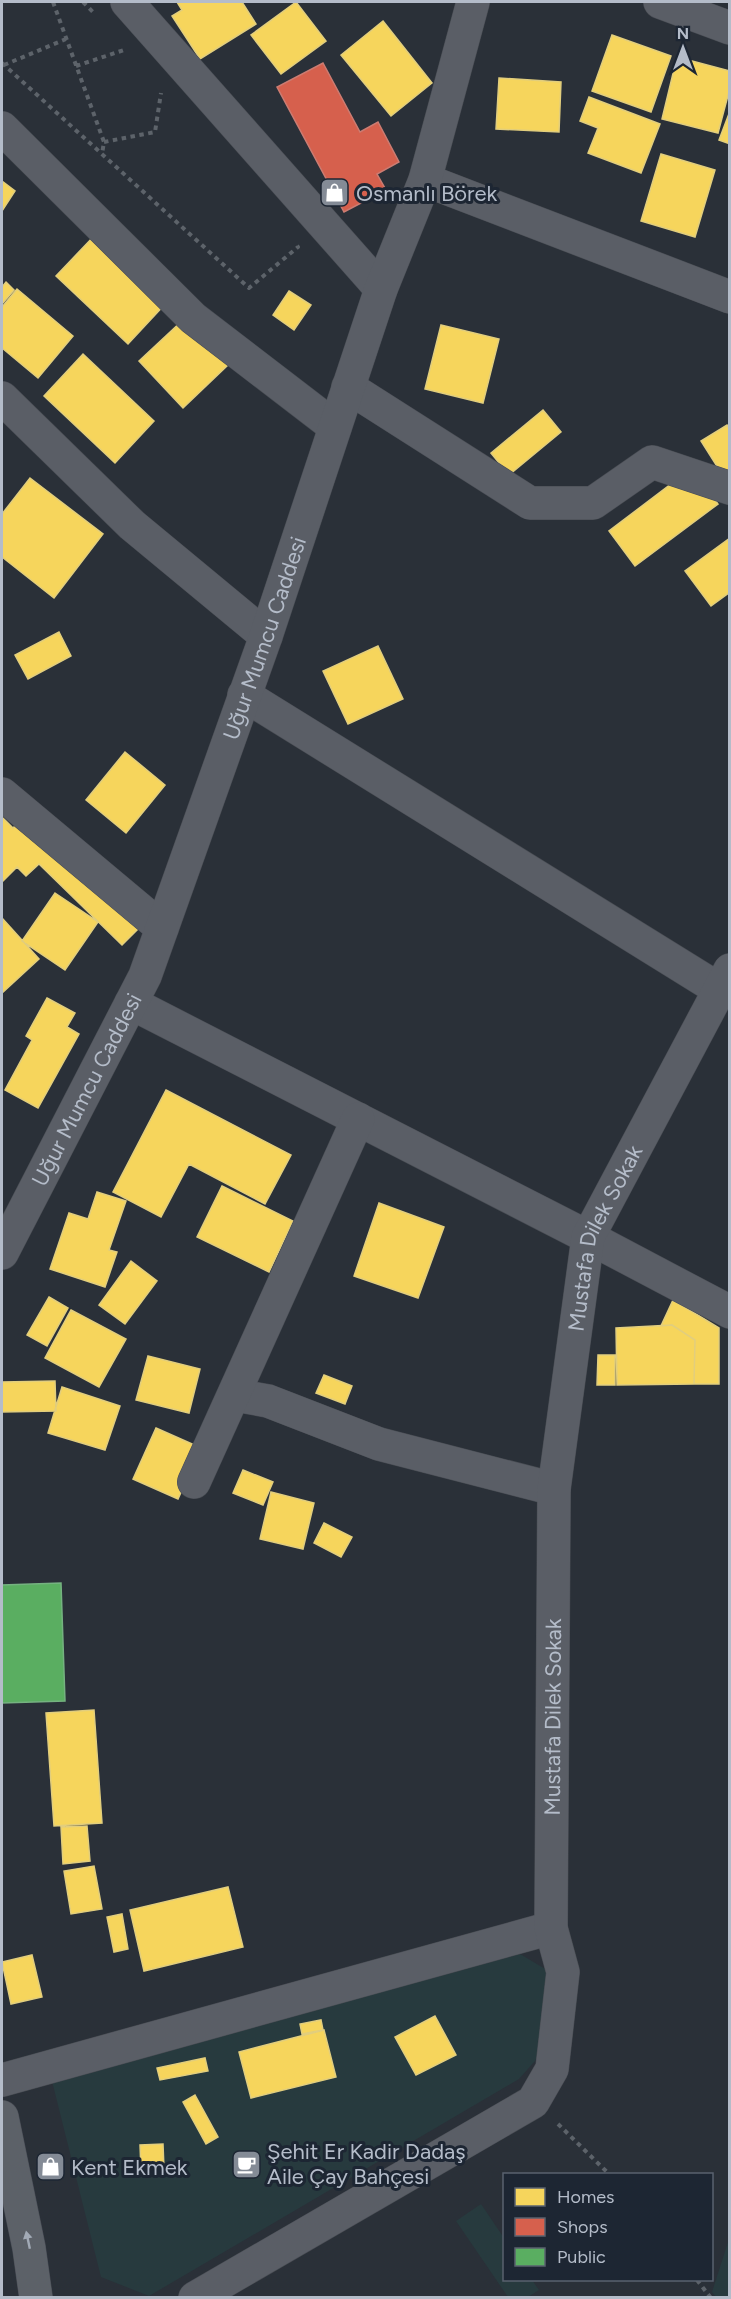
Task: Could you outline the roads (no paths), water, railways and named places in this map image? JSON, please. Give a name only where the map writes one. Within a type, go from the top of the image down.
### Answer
[{"type":"main road","points":[[2,2117],[29,2248],[36,2298]]},
{"type":"street","points":[[127,2],[381,289]]},
{"type":"street","name":"Uğur Mumcu Caddesi","points":[[2,1253],[145,976],[266,636],[381,289],[425,180],[473,2]]},
{"type":"street","points":[[660,2],[729,28]]},
{"type":"street","points":[[2,128],[193,318],[335,427]]},
{"type":"street","points":[[425,180],[729,297]]},
{"type":"street","points":[[348,387],[530,502],[593,502],[652,462],[729,488]]},
{"type":"street","points":[[2,399],[132,525],[266,636]]},
{"type":"street","points":[[244,695],[725,980]]},
{"type":"street","points":[[2,794],[162,928]]},
{"type":"street","name":"Mustafa Dilek Sokak","points":[[195,2298],[533,2102],[552,2069],[563,1972],[551,1928],[554,1489],[588,1237],[725,980]]},
{"type":"street","points":[[131,1003],[588,1237],[729,1312]]},
{"type":"street","points":[[194,1482],[358,1119]]},
{"type":"street","points":[[235,1395],[268,1401],[379,1444],[554,1489]]},
{"type":"street","points":[[2,2080],[551,1928]]},
{"type":"place","name":"Osmanlı Börek","points":[[335,193]]},
{"type":"place","name":"Şehit Er Kadir Dadaş Aile Çay Bahçesi","points":[[246,2164]]},
{"type":"place","name":"Kent Ekmek","points":[[50,2167]]}]
